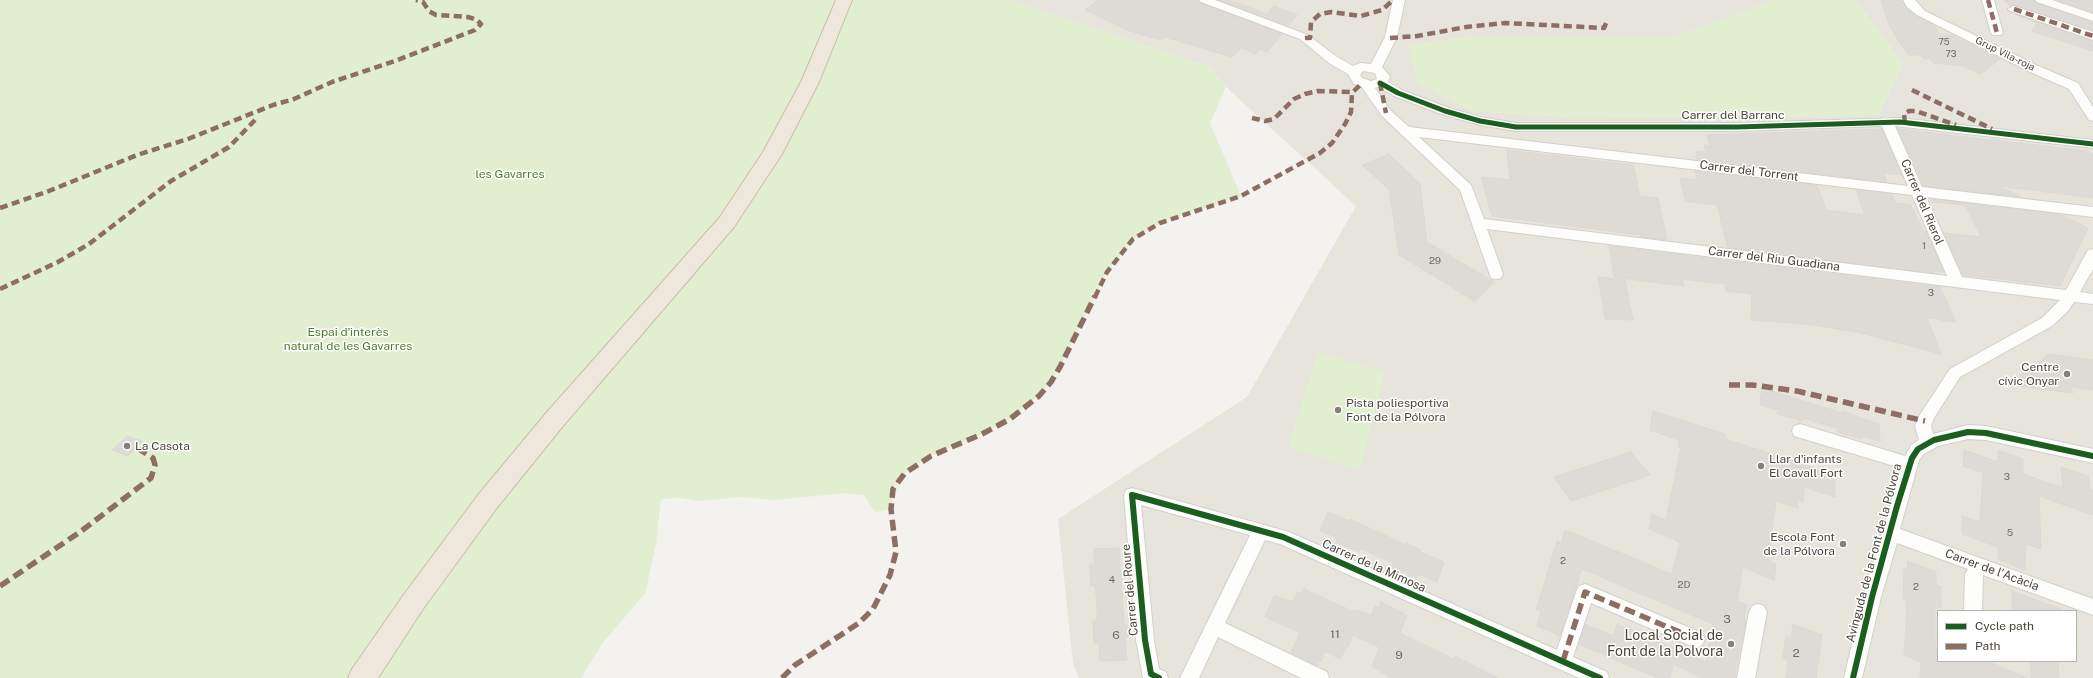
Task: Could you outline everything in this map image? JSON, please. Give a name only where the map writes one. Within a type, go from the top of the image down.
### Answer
[{"type":"highway","points":[[362,678],[414,601],[487,502],[555,419],[727,222],[772,154],[810,82],[844,0]]},
{"type":"street","points":[[1205,0],[1304,37],[1334,60],[1354,72],[1355,78],[1367,85],[1386,113],[1466,188],[1496,274]]},
{"type":"street","points":[[1375,68],[1391,37],[1399,0]]},
{"type":"street","name":"Grup Vila-roja","points":[[1908,0],[1920,13],[2032,68],[2071,84],[2074,86],[2093,117]]},
{"type":"street","points":[[1988,0],[1997,33]]},
{"type":"street","points":[[2041,0],[2093,18]]},
{"type":"street","points":[[2014,10],[2093,36]]},
{"type":"street","points":[[1354,72],[1360,67],[1375,68],[1384,76],[1380,83],[1367,85]]},
{"type":"street","name":"Carrer del Barranc","points":[[1380,83],[1398,93],[1445,111],[1480,122],[1524,128],[1737,127],[1887,122],[2093,144]]},
{"type":"street","name":"Carrer del Rierol","points":[[1887,122],[1956,282]]},
{"type":"street","name":"Carrer del Torrent","points":[[1406,131],[2093,212]]},
{"type":"street","name":"Carrer del Riu Guadiana","points":[[1478,223],[2093,299]]},
{"type":"street","points":[[1928,443],[1923,426],[1927,416],[1956,373],[2047,322],[2062,307],[2093,254]]},
{"type":"street","points":[[1800,431],[1910,464]]},
{"type":"street","name":"Avinguda de la Font de la Pólvora","points":[[1853,678],[1872,597],[1910,464],[1918,449],[1928,443],[1958,434],[1986,433],[2093,456]]},
{"type":"street","name":"Carrer de la Mimosa","points":[[1132,495],[1283,537],[1600,678]]},
{"type":"street","name":"Carrer del Roure","points":[[1132,495],[1145,640],[1150,674],[1159,678]]},
{"type":"street","points":[[1189,678],[1261,531]]},
{"type":"street","name":"Carrer de l'Acàcia","points":[[1891,533],[2093,607]]},
{"type":"street","points":[[1973,610],[1974,574],[1979,565]]},
{"type":"street","points":[[1563,661],[1585,592],[1696,639]]},
{"type":"street","points":[[1746,678],[1758,612]]},
{"type":"street","points":[[1214,626],[1320,678]]},
{"type":"shaded area","points":[[1010,0],[1776,0],[1675,37],[1472,37],[1407,45],[1472,111],[1572,117],[1878,116],[1903,64],[1855,0],[2093,0],[2093,678],[1079,678],[1073,664],[1058,519],[1247,397],[1356,206],[1226,87],[1210,67]]},
{"type":"green space","name":"Espai d'interès natural de les Gavarres","points":[[0,0],[1010,0],[1210,67],[1226,87],[1210,123],[1241,196],[1160,223],[1133,239],[1107,272],[1060,367],[1051,382],[1039,396],[1010,419],[982,434],[931,456],[905,473],[893,489],[891,509],[875,512],[864,495],[845,493],[775,500],[741,497],[700,501],[680,498],[661,499],[656,544],[645,594],[604,641],[581,678],[0,678]]},
{"type":"green space","points":[[1776,0],[1855,0],[1903,64],[1878,116],[1572,117],[1472,111],[1418,83],[1407,45],[1472,37],[1675,37]]},
{"type":"green space","name":"Pista poliesportiva Font de la Pólvora","points":[[1318,352],[1385,372],[1360,470],[1288,447]]},
{"type":"building","points":[[1099,0],[1198,0],[1200,3],[1282,34],[1267,52],[1261,49],[1255,54],[1242,48],[1232,57],[1165,37],[1160,40],[1127,30],[1085,10]]},
{"type":"building","points":[[1219,0],[1230,0],[1267,14],[1274,6],[1297,15],[1288,26]]},
{"type":"building","points":[[1881,0],[1902,0],[1906,8],[1916,16],[1934,25],[1940,35],[1951,35],[2000,59],[1980,74],[1963,66],[1933,63],[1931,59],[1924,59],[1920,55],[1908,55],[1890,27]]},
{"type":"building","points":[[2004,0],[2034,0],[2037,3],[2093,22],[2093,30],[2014,5],[2011,6]]},
{"type":"building","points":[[2057,0],[2093,0],[2093,12]]},
{"type":"building","points":[[2017,15],[2093,41],[2093,51],[2032,31],[2037,23]]},
{"type":"building","points":[[1882,129],[1902,175],[1884,173],[1887,182],[1696,159],[1697,151],[1706,152],[1704,145],[1710,146],[1707,135]]},
{"type":"building","points":[[1898,129],[2087,151],[2093,154],[2093,198],[1998,186],[2022,197],[1924,186]]},
{"type":"building","points":[[1507,150],[1633,165],[1640,196],[1658,198],[1667,240],[1640,237],[1640,235],[1492,216],[1481,177],[1510,180]]},
{"type":"building","points":[[1389,154],[1420,184],[1427,242],[1494,282],[1475,301],[1399,255],[1389,189],[1362,165]]},
{"type":"building","points":[[1695,171],[1817,185],[1826,210],[1865,215],[1856,190],[1892,194],[1895,203],[1911,205],[1923,231],[1926,231],[1944,272],[1933,271],[1934,273],[1728,248],[1717,205],[1685,201],[1680,178],[1697,180]]},
{"type":"building","points":[[1931,199],[2059,214],[2088,228],[2060,286],[1963,275],[1944,233],[1981,237],[1965,205],[1932,202]]},
{"type":"building","points":[[1609,246],[1940,287],[1956,322],[1927,318],[1941,354],[1857,332],[1806,324],[1751,320],[1752,294],[1726,291],[1725,284],[1682,279],[1684,286],[1614,277]]},
{"type":"building","points":[[1598,277],[1625,280],[1633,320],[1605,319]]},
{"type":"building","points":[[2049,354],[2093,360],[2093,390],[2070,387],[2073,393],[2007,385]]},
{"type":"building","points":[[1762,388],[1842,413],[1842,411],[1879,424],[1880,441],[1862,436],[1862,439],[1837,432],[1837,428],[1802,418],[1802,421],[1777,414],[1778,410],[1760,405]]},
{"type":"building","points":[[1653,411],[1725,434],[1725,439],[1835,474],[1835,497],[1804,487],[1803,502],[1798,500],[1798,508],[1776,501],[1768,560],[1776,564],[1774,580],[1743,567],[1737,601],[1747,605],[1744,619],[1746,620],[1735,674],[1736,678],[1703,678],[1673,664],[1670,678],[1657,678],[1579,644],[1585,624],[1614,636],[1617,624],[1706,662],[1713,624],[1582,569],[1560,636],[1537,626],[1541,611],[1536,609],[1557,541],[1561,543],[1565,530],[1672,574],[1680,542],[1649,529],[1652,514],[1666,520],[1681,448],[1678,447],[1679,440],[1650,430]]},
{"type":"building","name":"La Casota","points":[[127,436],[142,441],[128,456],[112,450]]},
{"type":"building","points":[[1964,450],[1998,462],[1998,450],[2023,459],[2023,474],[2063,488],[2061,467],[2088,476],[2090,489],[2093,491],[2093,515],[2039,496],[2041,549],[2026,544],[2025,570],[1998,559],[1998,547],[1962,534],[1962,516],[1980,522],[1983,473],[1963,466]]},
{"type":"building","points":[[1631,452],[1650,475],[1571,501],[1554,477]]},
{"type":"building","points":[[1328,512],[1349,521],[1350,519],[1406,545],[1406,543],[1421,550],[1420,552],[1444,562],[1437,582],[1419,574],[1417,578],[1392,567],[1394,563],[1360,548],[1359,552],[1336,542],[1337,538],[1320,530]]},
{"type":"building","points":[[1119,548],[1124,624],[1127,624],[1128,637],[1125,638],[1127,660],[1100,661],[1099,643],[1094,643],[1093,620],[1097,620],[1097,603],[1095,586],[1091,586],[1090,564],[1094,564],[1094,549]]},
{"type":"building","points":[[1908,561],[1936,572],[1936,585],[1941,587],[1941,608],[1935,606],[1935,646],[1937,647],[1937,662],[1989,662],[2027,678],[1920,678],[1921,662],[1904,655],[1907,610],[1906,600],[1903,598],[1904,568],[1907,570]]},
{"type":"building","points":[[1304,589],[1352,611],[1358,612],[1358,610],[1371,616],[1375,606],[1379,608],[1381,602],[1407,615],[1400,633],[1454,659],[1455,656],[1498,678],[1392,678],[1372,667],[1379,647],[1353,635],[1348,647],[1347,646],[1340,659],[1325,651],[1321,662],[1318,661],[1316,665],[1291,652],[1300,633],[1265,617],[1274,596],[1293,602],[1298,592],[1302,594]]},
{"type":"building","points":[[2012,591],[2061,609],[2061,610],[2012,610]]},
{"type":"building","points":[[1793,624],[1822,635],[1816,678],[1786,678],[1788,660],[1783,658],[1786,636],[1791,639]]},
{"type":"building","points":[[2030,662],[2058,662],[2059,678],[2031,678]]},
{"type":"marked path","points":[[0,208],[49,191],[137,155],[188,139],[273,105],[294,99],[332,82],[395,61],[475,30],[481,24],[477,20],[468,17],[436,15],[429,11],[423,2],[416,0]]},
{"type":"marked path","points":[[1305,38],[1310,38],[1311,22],[1320,14],[1331,12],[1361,16],[1382,10],[1393,0]]},
{"type":"marked path","points":[[1988,0],[1997,33]]},
{"type":"marked path","points":[[2014,9],[2093,36]]},
{"type":"marked path","points":[[1390,38],[1417,36],[1466,27],[1505,23],[1604,28],[1607,21]]},
{"type":"marked path","points":[[782,678],[795,665],[859,623],[873,609],[882,594],[890,575],[896,552],[891,509],[893,489],[905,473],[931,456],[982,434],[1010,419],[1039,396],[1051,382],[1060,367],[1107,272],[1133,239],[1160,223],[1241,196],[1320,153],[1332,143],[1345,124],[1351,112],[1352,93],[1362,83]]},
{"type":"marked path","points":[[1380,83],[1386,113]]},
{"type":"marked path","points":[[1912,90],[1992,129]]},
{"type":"marked path","points":[[1252,118],[1265,121],[1274,119],[1294,99],[1305,94],[1318,91],[1353,92]]},
{"type":"marked path","points":[[1905,123],[1904,114],[1909,111],[1916,111],[1956,125]]},
{"type":"marked path","points":[[0,289],[58,262],[89,244],[171,181],[229,147],[255,120]]},
{"type":"marked path","points":[[1729,385],[1752,385],[1797,391],[1925,421]]},
{"type":"marked path","points":[[0,586],[80,532],[151,478],[155,465],[153,458],[139,449]]},
{"type":"marked path","points":[[1563,661],[1585,592],[1696,639]]},
{"type":"cycle path","points":[[1380,83],[1398,93],[1445,111],[1480,121],[1516,127],[1737,127],[1900,122],[2093,144]]},
{"type":"cycle path","points":[[1853,678],[1872,597],[1891,533],[1897,506],[1912,458],[1918,449],[1934,440],[1968,432],[1986,433],[2093,456]]},
{"type":"cycle path","points":[[1159,678],[1151,674],[1145,640],[1132,495],[1283,537],[1600,678]]},
{"type":"place","name":"Centre cívic Onyar","points":[[2067,374]]},
{"type":"place","name":"Pista poliesportiva Font de la Pólvora","points":[[1338,410]]},
{"type":"place","name":"La Casota","points":[[127,446]]},
{"type":"place","name":"Llar d'infants El Cavall Fort","points":[[1761,466]]},
{"type":"place","name":"Escola Font de la Pólvora","points":[[1843,544]]},
{"type":"place","name":"Local Social de Font de la Polvora","points":[[1731,644]]},
{"type":"park label","name":"les Gavarres","points":[[510,174]]}]
